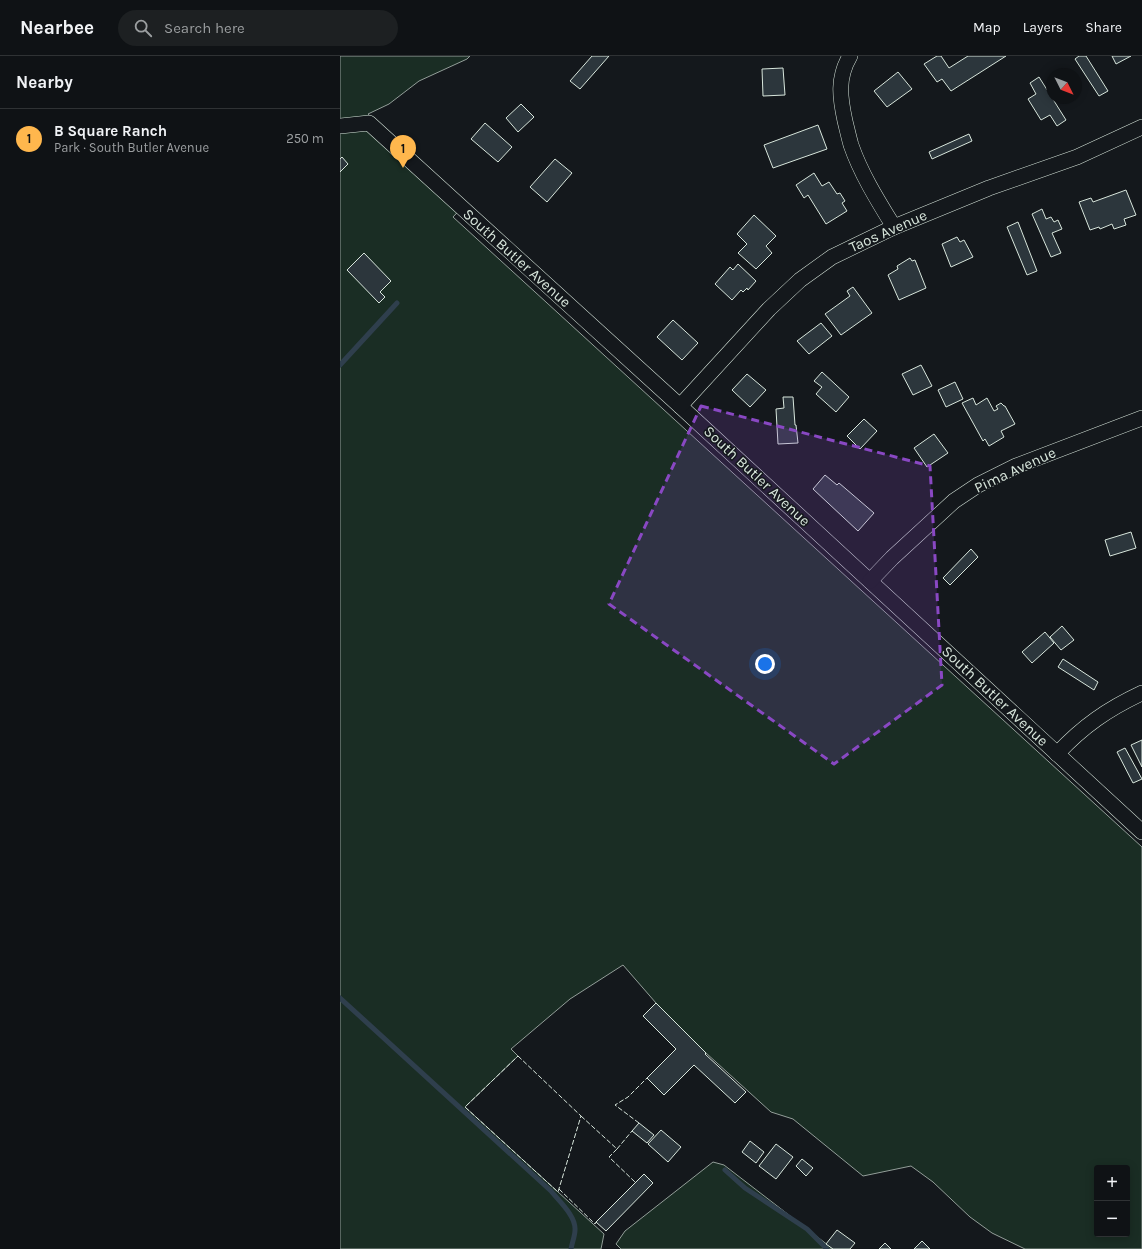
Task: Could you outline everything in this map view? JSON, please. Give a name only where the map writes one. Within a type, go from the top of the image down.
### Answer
[{"type":"street","points":[[850,56],[846,63],[840,83],[841,103],[851,144],[859,165],[894,227]]},
{"type":"street","name":"South Butler Avenue","points":[[340,126],[369,123],[680,406],[1142,832]]},
{"type":"street","name":"Taos Avenue","points":[[680,406],[769,309],[800,280],[832,257],[894,227],[989,188],[1078,157],[1142,127]]},
{"type":"street","name":"Pima Avenue","points":[[870,581],[892,558],[954,501],[978,485],[1016,466],[1142,418]]},
{"type":"street","points":[[1057,754],[1074,736],[1095,720],[1120,703],[1142,693]]},
{"type":"highlighted area","points":[[701,406],[930,466],[942,685],[834,764],[609,604]]},
{"type":"green space","points":[[340,56],[470,56],[467,59],[419,81],[389,104],[368,114],[466,203],[453,217],[1142,847],[1142,1249],[1025,1249],[992,1233],[970,1217],[933,1182],[911,1166],[863,1176],[793,1119],[771,1112],[706,1053],[656,1003],[623,965],[570,999],[511,1049],[518,1056],[465,1107],[604,1234],[601,1249],[340,1249]]},
{"type":"green space","points":[[713,1162],[724,1165],[833,1249],[621,1249],[616,1244],[625,1231]]},
{"type":"building","points":[[592,56],[609,56],[580,89],[570,81]]},
{"type":"building","points":[[937,56],[941,56],[949,68],[968,56],[1006,56],[951,91],[942,79],[937,82],[924,64]]},
{"type":"building","points":[[1079,56],[1086,56],[1108,91],[1099,96],[1075,59]]},
{"type":"building","points":[[1112,56],[1131,56],[1116,64]]},
{"type":"building","points":[[783,68],[785,95],[763,96],[762,69]]},
{"type":"building","points":[[898,72],[912,89],[887,107],[874,91]]},
{"type":"building","points":[[1039,77],[1046,88],[1046,104],[1056,104],[1066,120],[1057,126],[1050,115],[1041,120],[1028,99],[1036,94],[1030,83]]},
{"type":"building","points":[[521,104],[534,117],[518,132],[506,118]]},
{"type":"building","points":[[485,123],[512,147],[498,162],[471,139]]},
{"type":"building","points":[[818,125],[827,149],[773,168],[764,145]]},
{"type":"building","points":[[969,134],[972,141],[932,159],[929,152]]},
{"type":"building","points":[[342,157],[348,164],[340,172],[340,159]]},
{"type":"building","points":[[555,159],[572,173],[547,202],[530,187]]},
{"type":"building","points":[[814,173],[822,186],[829,182],[837,194],[840,193],[845,201],[842,203],[847,211],[826,224],[808,195],[804,198],[796,185]]},
{"type":"building","points":[[1126,190],[1136,215],[1124,219],[1126,225],[1114,229],[1112,224],[1100,229],[1099,227],[1090,230],[1079,202],[1091,198],[1093,202]]},
{"type":"building","points":[[1042,209],[1046,219],[1051,217],[1054,222],[1058,220],[1062,229],[1052,233],[1061,253],[1051,257],[1032,214]]},
{"type":"building","points":[[754,215],[776,236],[766,246],[772,253],[756,269],[738,253],[747,244],[737,234]]},
{"type":"building","points":[[1018,222],[1037,271],[1027,275],[1007,227]]},
{"type":"building","points":[[957,237],[960,242],[964,240],[973,257],[951,267],[942,244]]},
{"type":"building","points":[[364,253],[391,281],[380,292],[385,297],[379,303],[347,270]]},
{"type":"building","points":[[910,258],[912,261],[915,260],[926,288],[899,300],[888,275],[898,269],[897,266]]},
{"type":"building","points":[[738,264],[756,281],[748,290],[747,288],[743,292],[741,290],[732,300],[715,284],[730,267],[733,270]]},
{"type":"building","points":[[853,287],[872,313],[841,335],[825,314],[850,296],[847,291]]},
{"type":"building","points":[[673,320],[698,343],[682,360],[657,337]]},
{"type":"building","points":[[821,323],[832,336],[809,354],[797,341]]},
{"type":"building","points":[[921,365],[932,386],[913,395],[902,374]]},
{"type":"building","points":[[822,372],[849,397],[836,412],[816,394],[822,387],[814,381]]},
{"type":"building","points":[[747,374],[766,390],[750,407],[732,390]]},
{"type":"building","points":[[955,382],[963,399],[946,407],[938,390]]},
{"type":"building","points":[[783,397],[793,397],[798,443],[778,444],[776,409],[784,408]]},
{"type":"building","points":[[973,398],[976,405],[987,398],[994,411],[998,409],[996,406],[1001,403],[1005,406],[1015,424],[1001,431],[1004,437],[989,446],[985,439],[983,441],[962,403]]},
{"type":"building","points":[[864,419],[877,431],[860,449],[847,436]]},
{"type":"building","points":[[934,434],[948,453],[927,467],[914,448]]},
{"type":"building","points":[[825,475],[837,485],[839,483],[874,513],[858,531],[813,489]]},
{"type":"building","points":[[1131,532],[1136,548],[1110,556],[1105,540]]},
{"type":"building","points":[[971,549],[978,557],[950,585],[943,578]]},
{"type":"building","points":[[1062,626],[1074,640],[1061,650],[1050,637]]},
{"type":"building","points":[[1045,632],[1054,643],[1032,663],[1022,652]]},
{"type":"building","points":[[1063,659],[1098,682],[1094,690],[1058,667]]},
{"type":"building","points":[[1142,740],[1142,767],[1131,745]]},
{"type":"building","points":[[1125,748],[1142,779],[1133,783],[1117,752]]},
{"type":"building","points":[[656,1003],[706,1053],[705,1054],[746,1092],[735,1103],[694,1065],[664,1095],[647,1078],[676,1049],[643,1016]]},
{"type":"building","points":[[639,1123],[654,1135],[647,1143],[632,1131]]},
{"type":"building","points":[[661,1130],[681,1147],[668,1162],[648,1144]]},
{"type":"building","points":[[750,1141],[764,1152],[756,1163],[742,1152]]},
{"type":"building","points":[[776,1144],[793,1157],[776,1179],[759,1166]]},
{"type":"building","points":[[802,1159],[813,1168],[806,1176],[796,1166]]},
{"type":"building","points":[[644,1174],[653,1183],[606,1231],[596,1222]]},
{"type":"building","points":[[837,1230],[855,1243],[850,1249],[833,1249],[826,1244]]},
{"type":"building","points":[[922,1241],[930,1249],[914,1249]]},
{"type":"building","points":[[885,1243],[891,1249],[879,1249]]},
{"type":"waterway","points":[[340,365],[397,303]]},
{"type":"waterway","points":[[340,998],[551,1191],[573,1219],[575,1232],[571,1249]]},
{"type":"waterway","points":[[725,1170],[745,1188],[807,1229],[827,1249]]},
{"type":"fence","points":[[518,1056],[581,1116],[558,1192],[465,1107],[518,1056]]},
{"type":"fence","points":[[639,1123],[615,1105],[628,1097],[647,1078]]},
{"type":"fence","points":[[581,1116],[617,1149],[609,1157],[635,1182]]},
{"type":"fence","points":[[617,1149],[632,1131]]},
{"type":"fence","points":[[559,1189],[595,1224],[596,1222]]},
{"type":"place","name":"B Square Ranch","points":[[403,168]]}]
